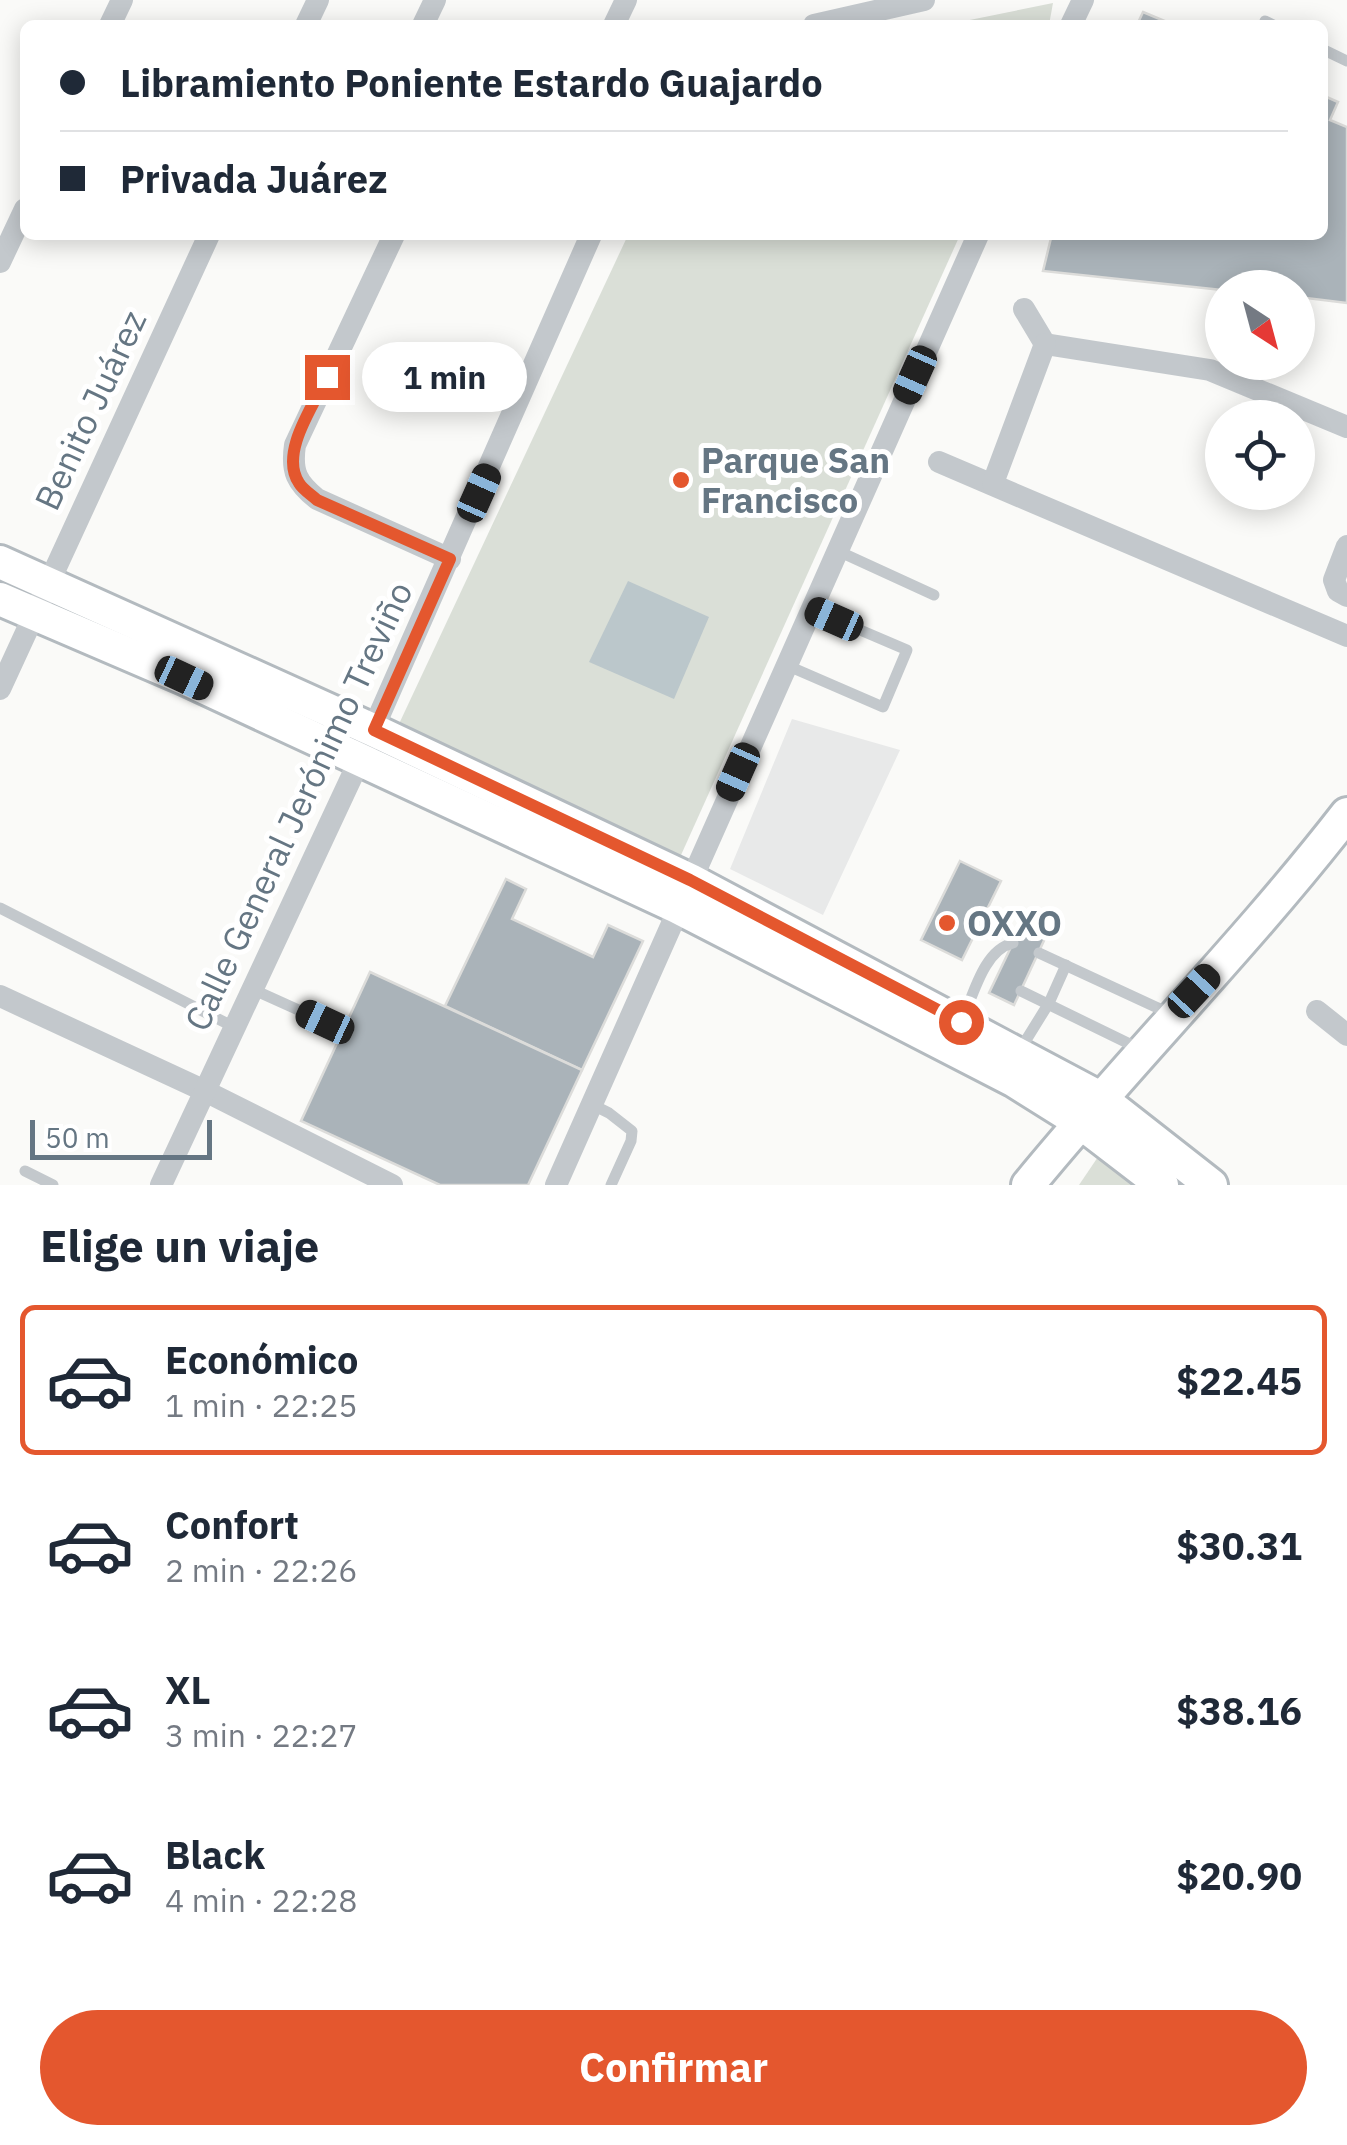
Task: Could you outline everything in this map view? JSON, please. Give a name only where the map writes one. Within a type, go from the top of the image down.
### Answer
[{"type":"street","points":[[840,9],[924,0]]},
{"type":"street","points":[[0,262],[20,220]]},
{"type":"street","name":"Benito Juárez","points":[[0,689],[207,240]]},
{"type":"street","points":[[392,240],[295,445],[292,466],[299,485],[317,500],[450,559]]},
{"type":"street","name":"Calle General Jerónimo Treviño","points":[[161,1185],[367,744],[589,240]]},
{"type":"street","points":[[556,1185],[976,240]]},
{"type":"street","points":[[1024,309],[1045,344]]},
{"type":"street","points":[[1045,344],[1210,370],[1347,427]]},
{"type":"street","points":[[993,482],[1045,344]]},
{"type":"street","points":[[939,462],[1347,636]]},
{"type":"street","points":[[1347,546],[1334,580],[1338,590],[1347,596]]},
{"type":"street","points":[[0,562],[367,744],[684,894],[956,1034],[1054,1087],[1210,1185]]},
{"type":"street","points":[[0,598],[184,678],[367,744]]},
{"type":"street","points":[[1028,1185],[1172,1015],[1304,869],[1347,814]]},
{"type":"street","points":[[0,996],[204,1090],[392,1185]]},
{"type":"street","points":[[1318,1011],[1347,1035]]},
{"type":"street","points":[[1090,1110],[1162,1185]]},
{"type":"lane","points":[[837,550],[934,595]]},
{"type":"lane","points":[[786,665],[884,708],[907,650],[811,609]]},
{"type":"lane","points":[[0,908],[234,1028]]},
{"type":"lane","points":[[956,1034],[990,976],[991,955],[1002,945],[1013,942]]},
{"type":"lane","points":[[1038,953],[1172,1015]]},
{"type":"lane","points":[[1012,1064],[1049,1004],[1066,965]]},
{"type":"lane","points":[[252,988],[325,1022]]},
{"type":"lane","points":[[1021,991],[1142,1050]]},
{"type":"lane","points":[[591,1104],[632,1132],[611,1185]]},
{"type":"lane","points":[[25,1170],[53,1185]]},
{"type":"shaded area","points":[[1053,3],[1050,20],[970,20]]},
{"type":"shaded area","name":"Parque San Francisco","points":[[626,240],[958,240],[677,864],[398,726]]},
{"type":"shaded area","points":[[628,581],[709,617],[674,699],[589,662]]},
{"type":"shaded area","points":[[792,719],[900,750],[823,915],[730,869]]},
{"type":"shaded area","points":[[1104,1148],[1146,1185],[1079,1185]]},
{"type":"building","points":[[1143,12],[1162,20],[1139,20]]},
{"type":"building","points":[[1328,98],[1338,102],[1330,120],[1347,127],[1347,303],[1315,299],[1315,270],[1205,270],[1205,288],[1043,271],[1051,240],[1328,240]]},
{"type":"building","points":[[960,861],[1001,881],[962,960],[921,940]]},
{"type":"building","points":[[506,879],[526,889],[512,919],[593,957],[608,925],[643,941],[582,1070],[445,1006]]},
{"type":"building","points":[[1023,922],[1047,934],[1014,1005],[989,993]]},
{"type":"building","points":[[370,972],[582,1070],[528,1185],[440,1185],[301,1121]]},
{"type":"place","name":"Parque San Francisco","points":[[681,480]]},
{"type":"place","name":"OXXO","points":[[947,923]]},
{"type":"route","points":[[327,377],[295,445],[292,466],[299,485],[317,500],[450,559],[374,730],[690,880],[961,1022]]}]
